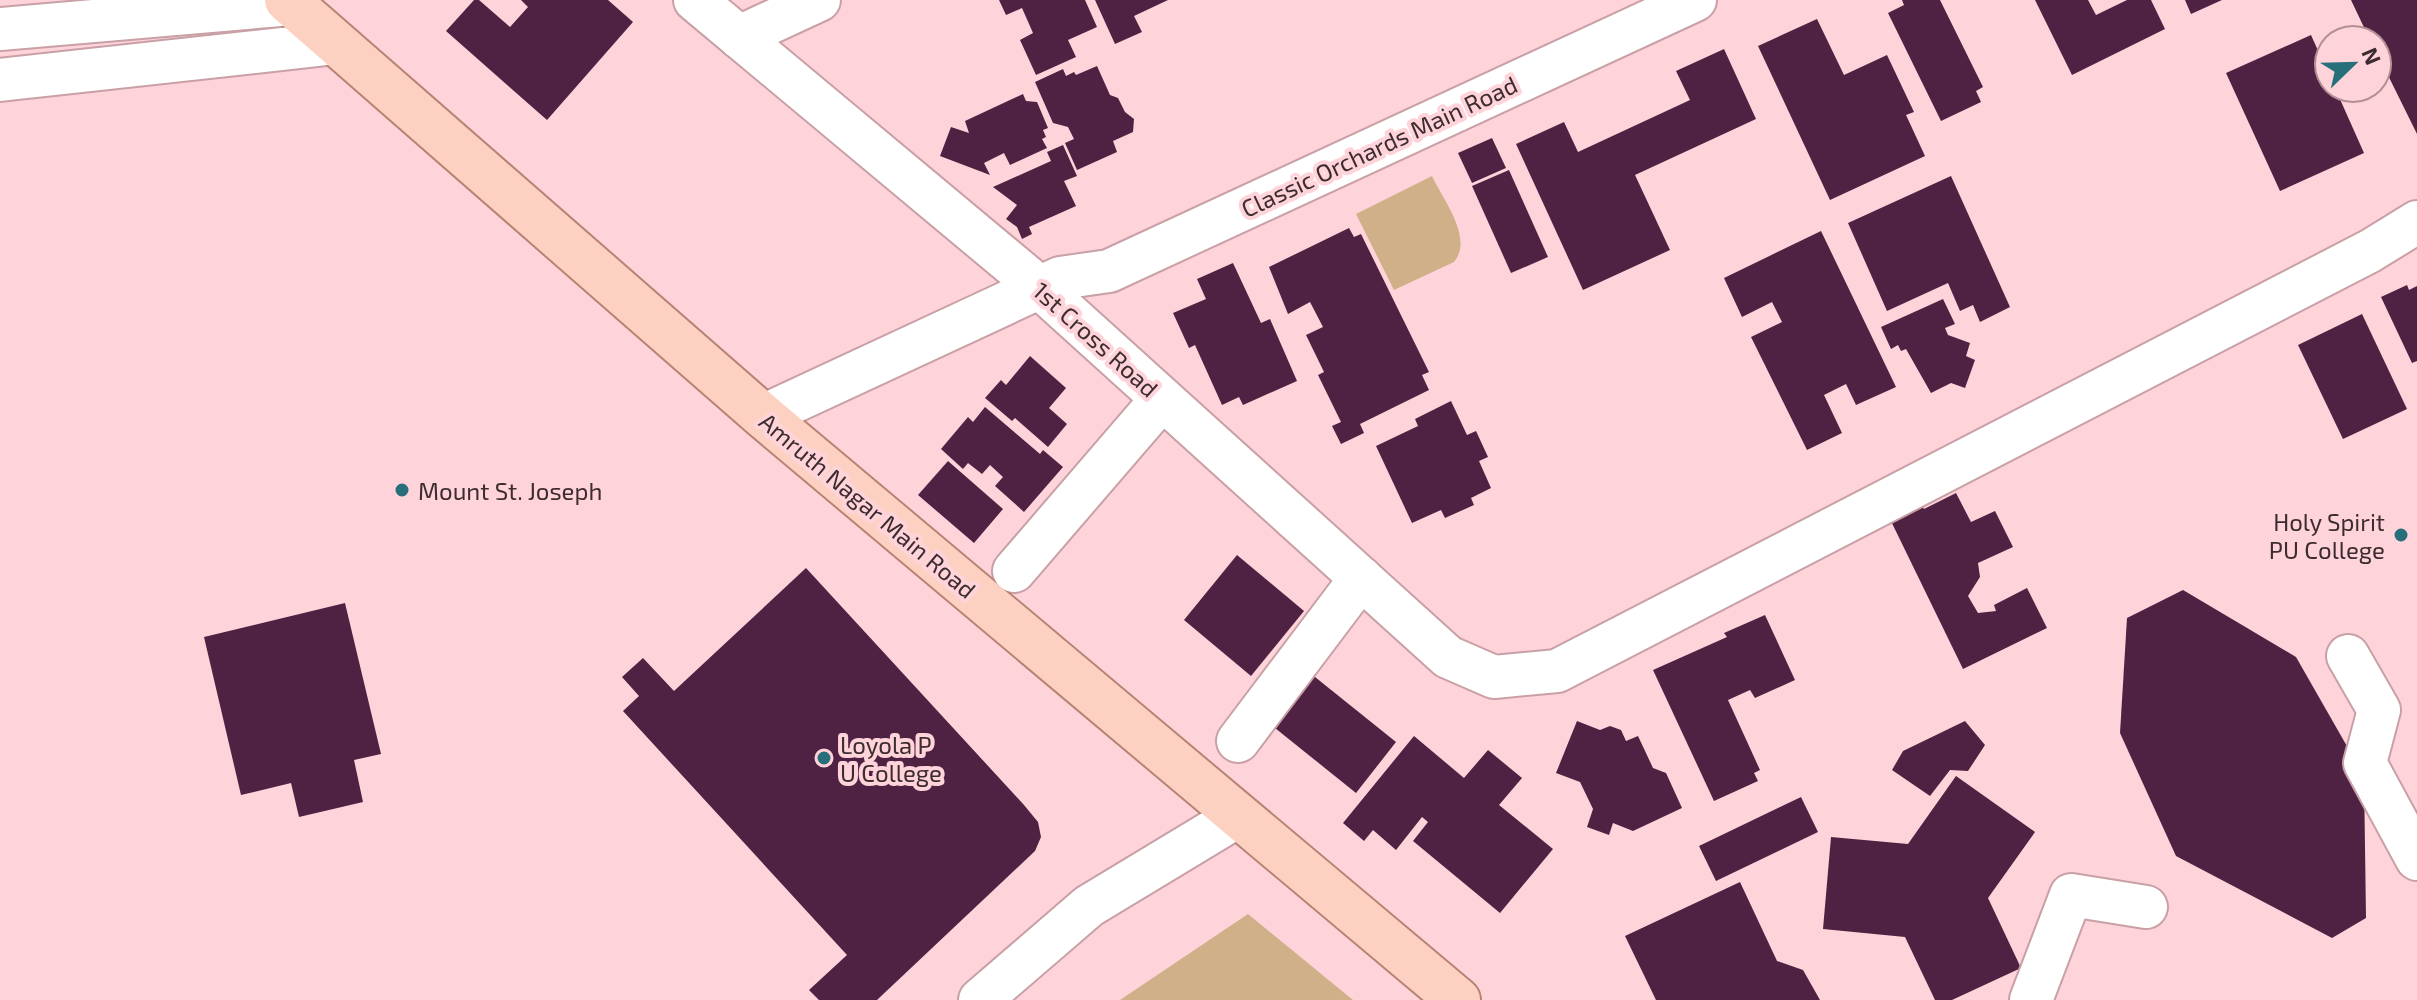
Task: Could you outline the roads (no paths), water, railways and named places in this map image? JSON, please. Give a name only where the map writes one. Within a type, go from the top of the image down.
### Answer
[{"type":"main road","name":"Amruth Nagar Main Road","points":[[290,2],[763,416],[1458,1000]]},
{"type":"street","name":"1st Cross Road","points":[[695,0],[1049,282],[1162,399],[1448,657],[1494,677],[1557,671],[2370,251],[2417,222]]},
{"type":"street","points":[[739,37],[819,0]]},
{"type":"street","name":"Classic Orchards Main Road","points":[[763,416],[1049,282],[1094,248],[1630,0]]},
{"type":"street","name":"Classic Orchards Main Road","points":[[1049,282],[1109,271],[1695,0]]},
{"type":"street","points":[[0,29],[290,2]]},
{"type":"street","points":[[0,80],[336,43]]},
{"type":"street","points":[[1014,571],[1162,399]]},
{"type":"street","points":[[1238,741],[1361,578]]},
{"type":"street","points":[[2348,656],[2379,710],[2365,763],[2417,859]]},
{"type":"street","points":[[980,1000],[1089,906],[1238,816]]},
{"type":"street","points":[[2031,1000],[2071,895],[2146,907]]},
{"type":"place","name":"Mount St. Joseph","points":[[402,490]]},
{"type":"place","name":"Holy Spirit PU College","points":[[2401,535]]},
{"type":"place","name":"Loyola P U College","points":[[824,758]]}]
